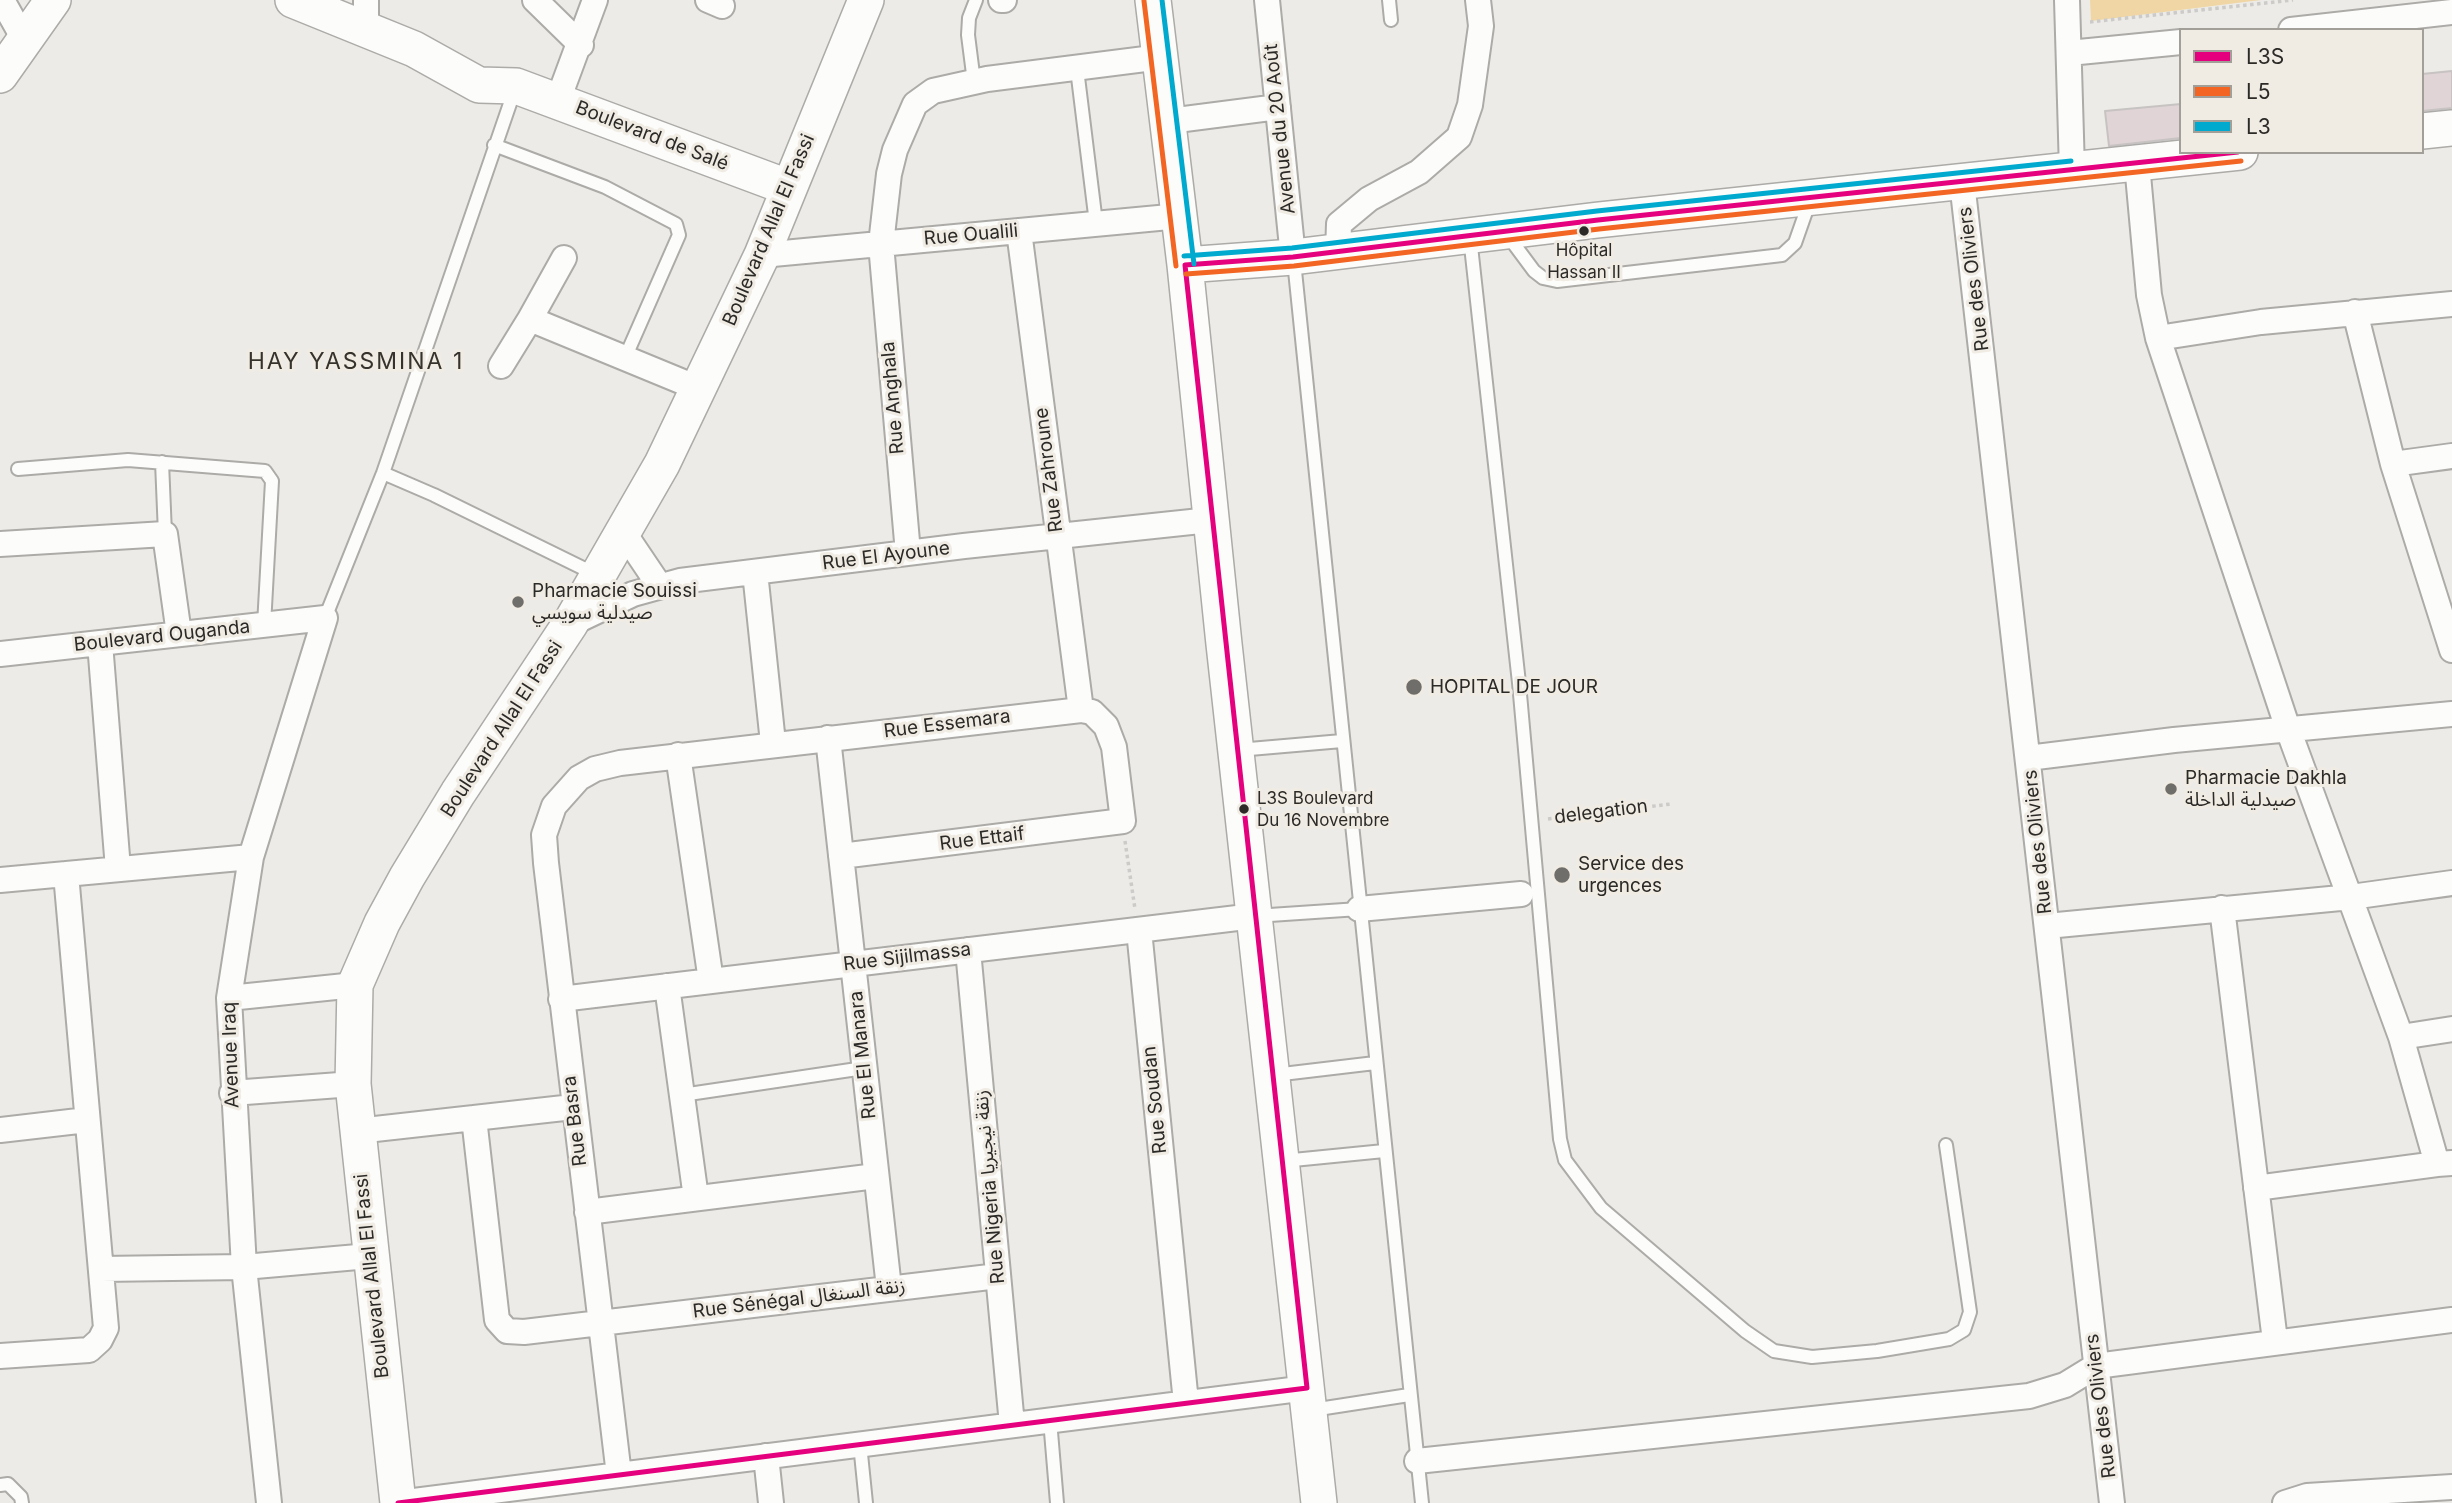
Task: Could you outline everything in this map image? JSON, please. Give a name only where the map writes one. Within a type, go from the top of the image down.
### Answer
[{"type":"street","points":[[2,0],[25,41]]},
{"type":"street","points":[[0,75],[53,0]]},
{"type":"street","name":"Boulevard de Salé","points":[[293,0],[362,8],[414,49],[479,85],[516,86],[787,187]]},
{"type":"street","points":[[535,0],[581,45]]},
{"type":"street","points":[[558,100],[581,45],[595,0]]},
{"type":"street","name":"Boulevard Allal El Fassi","points":[[398,1503],[369,1256],[353,1084],[355,985],[382,923],[407,877],[458,793],[570,624],[624,533],[700,389],[762,255],[787,187],[866,0]]},
{"type":"street","points":[[1153,0],[1180,216],[1210,520],[1319,1503]]},
{"type":"street","name":"Avenue du 20 Août","points":[[1267,0],[1293,257]]},
{"type":"street","points":[[1338,252],[1339,224],[1368,199],[1419,172],[1459,137],[1469,106],[1481,26],[1478,0]]},
{"type":"street","points":[[2067,0],[2072,170]]},
{"type":"street","points":[[2309,28],[2452,12]]},
{"type":"street","points":[[2069,53],[2179,42]]},
{"type":"street","name":"Rue Anghala","points":[[908,553],[881,244],[889,174],[895,150],[915,104],[933,92],[974,82],[1161,57]]},
{"type":"street","points":[[1169,121],[1278,107]]},
{"type":"street","points":[[2424,131],[2452,128]]},
{"type":"street","points":[[1185,265],[1293,257],[2223,154]]},
{"type":"street","points":[[2137,164],[2149,295],[2158,338],[2288,729],[2445,1163],[2256,1188]]},
{"type":"street","name":"Rue des Oliviers","points":[[1962,182],[2112,1503]]},
{"type":"street","name":"Rue Oualili","points":[[762,255],[1180,216]]},
{"type":"street","name":"Rue Zahroune","points":[[1019,231],[1081,710]]},
{"type":"street","points":[[501,366],[564,258]]},
{"type":"street","points":[[2158,338],[2355,312],[2452,304]]},
{"type":"street","points":[[2355,312],[2393,464],[2452,650]]},
{"type":"street","points":[[530,319],[700,389]]},
{"type":"street","points":[[2393,464],[2452,456]]},
{"type":"street","name":"Rue El Ayoune","points":[[570,624],[659,585],[908,553],[1210,520]]},
{"type":"street","points":[[624,533],[659,585]]},
{"type":"street","points":[[0,544],[165,534],[179,634]]},
{"type":"street","points":[[755,572],[773,743]]},
{"type":"street","name":"Boulevard Ouganda","points":[[0,654],[325,618]]},
{"type":"street","name":"Avenue Iraq","points":[[269,1503],[244,1267],[232,1093],[229,998],[251,857],[325,618]]},
{"type":"street","points":[[100,643],[118,869]]},
{"type":"street","points":[[1081,710],[1100,718],[1110,736],[1123,821]]},
{"type":"street","name":"Rue Essemara","points":[[579,778],[604,766],[678,755],[1081,710]]},
{"type":"street","points":[[2028,758],[2452,714]]},
{"type":"street","name":"Rue El Manara","points":[[828,738],[889,1288]]},
{"type":"street","points":[[678,755],[711,981]]},
{"type":"street","name":"Rue Basra","points":[[579,778],[554,806],[544,835],[573,1107],[619,1475]]},
{"type":"street","name":"Rue Ettaif","points":[[841,856],[1123,821]]},
{"type":"street","points":[[0,880],[251,857]]},
{"type":"street","points":[[0,1356],[89,1349],[100,1340],[106,1328],[66,874]]},
{"type":"street","points":[[2048,926],[2351,897],[2452,883]]},
{"type":"street","points":[[1359,909],[1521,894]]},
{"type":"street","points":[[2222,908],[2274,1341]]},
{"type":"street","name":"Rue Sijilmassa","points":[[561,999],[1254,916]]},
{"type":"street","name":"Rue Soudan","points":[[1139,930],[1186,1403]]},
{"type":"street","name":"Rue Nigeria زنقة نيجيريا","points":[[968,950],[1012,1425]]},
{"type":"street","points":[[229,998],[355,985]]},
{"type":"street","points":[[667,986],[696,1198]]},
{"type":"street","points":[[2401,1037],[2452,1029]]},
{"type":"street","points":[[232,1093],[353,1084]]},
{"type":"street","points":[[357,1131],[573,1107]]},
{"type":"street","name":"Rue Sénégal زنقة السنغال","points":[[474,1118],[497,1320],[507,1331],[524,1332],[998,1276]]},
{"type":"street","points":[[0,1130],[87,1120]]},
{"type":"street","points":[[587,1212],[876,1176]]},
{"type":"street","points":[[101,1269],[244,1267],[369,1256]]},
{"type":"street","points":[[1417,1461],[2029,1396],[2065,1385],[2096,1366],[2452,1320]]},
{"type":"street","points":[[398,1503],[1186,1403],[1308,1399]]},
{"type":"street","points":[[766,1456],[771,1503]]},
{"type":"street","points":[[2285,1503],[2307,1496],[2396,1497],[2452,1487]]},
{"type":"lane","points":[[974,82],[968,35],[969,18],[976,0]]},
{"type":"lane","points":[[1389,0],[1391,20]]},
{"type":"lane","points":[[1077,69],[1096,223]]},
{"type":"lane","points":[[325,618],[383,474],[516,86]]},
{"type":"lane","points":[[495,145],[605,187],[676,224],[679,235],[625,358]]},
{"type":"lane","points":[[1505,232],[1534,271],[1543,278],[1557,281],[1782,255],[1795,243],[1811,199]]},
{"type":"lane","points":[[1470,236],[1531,821],[1559,1125],[1565,1160],[1601,1208],[1745,1331],[1774,1351],[1797,1357],[1877,1351],[1959,1335],[1964,1330],[1970,1312],[1946,1145]]},
{"type":"lane","points":[[1293,257],[1316,453],[1342,741],[1422,1503]]},
{"type":"lane","points":[[18,469],[128,460],[260,469],[270,475],[264,625]]},
{"type":"lane","points":[[162,462],[165,534]]},
{"type":"lane","points":[[383,474],[447,501],[598,576]]},
{"type":"lane","points":[[1236,750],[1342,741]]},
{"type":"lane","points":[[1254,916],[1359,909]]},
{"type":"lane","points":[[1273,1075],[1375,1063]]},
{"type":"lane","points":[[682,1096],[864,1068]]},
{"type":"lane","points":[[1282,1161],[1384,1151]]},
{"type":"lane","points":[[1308,1399],[1409,1395]]},
{"type":"lane","points":[[1050,1420],[1058,1503]]},
{"type":"lane","points":[[860,1444],[866,1503]]},
{"type":"lane","points":[[0,1485],[8,1484],[21,1497],[22,1503]]},
{"type":"path","points":[[2083,23],[2245,3],[2293,0]]},
{"type":"path","name":"delegation","points":[[1531,821],[1671,804]]},
{"type":"path","points":[[1123,821],[1139,930]]},
{"type":"shaded area","points":[[2090,0],[2261,0],[2091,21]]},
{"type":"building","points":[[2452,71],[2452,108],[2424,111],[2424,74]]},
{"type":"building","points":[[2179,104],[2179,138],[2109,146],[2105,111]]},
{"type":"transit line","name":"L3","points":[[1162,0],[1194,264]]},
{"type":"transit line","name":"L5","points":[[1144,1],[1176,266]]},
{"type":"transit line","name":"L3S","points":[[398,1503],[1307,1388],[1185,265],[1293,257],[1598,220],[2219,154]]},
{"type":"transit line","name":"L3","points":[[1184,256],[1292,248],[1597,211],[2071,161]]},
{"type":"transit line","name":"L5","points":[[1186,274],[1294,266],[1599,229],[2241,161]]},
{"type":"place","name":"Hôpital Hassan II","points":[[1584,231]]},
{"type":"place","name":"Pharmacie Souissi صيدلية سويسي","points":[[518,602]]},
{"type":"place","name":"HOPITAL DE JOUR","points":[[1414,687]]},
{"type":"place","name":"Pharmacie Dakhla صيدلية الداخلة","points":[[2171,789]]},
{"type":"place","name":"L3S Boulevard Du 16 Novembre","points":[[1244,809]]},
{"type":"place","name":"Service des urgences","points":[[1562,875]]},
{"type":"district","name":"HAY YASSMINA 1","points":[[356,362]]}]
